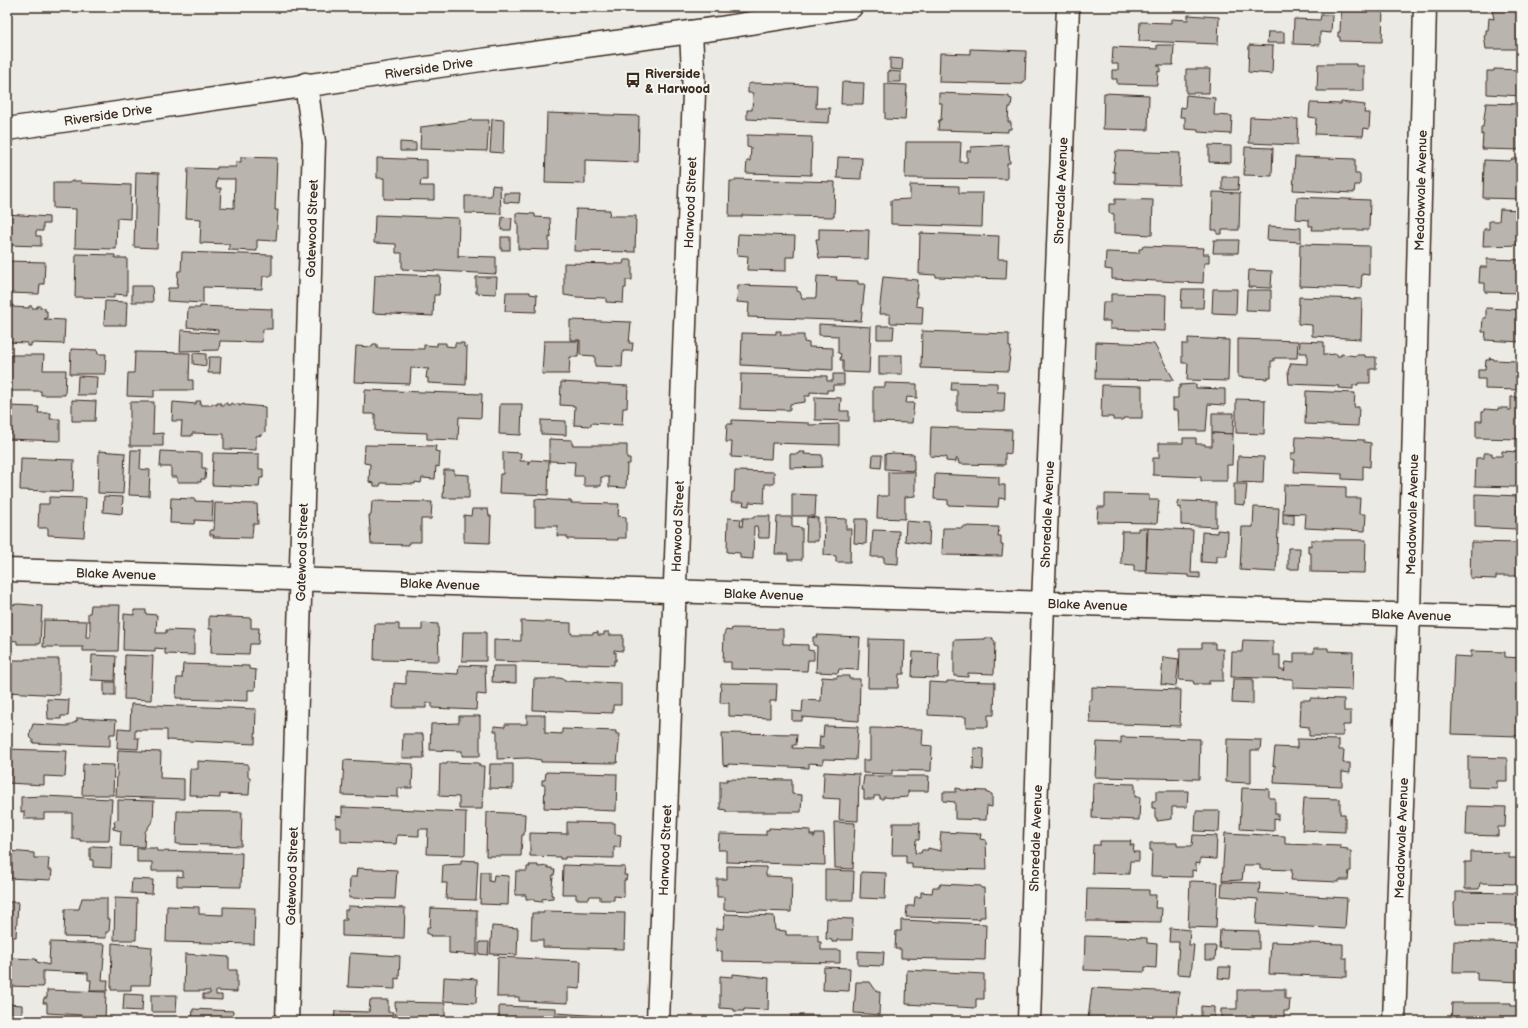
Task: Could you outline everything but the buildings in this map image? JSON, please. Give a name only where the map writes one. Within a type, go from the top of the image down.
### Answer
[{"type":"street","name":"Riverside Drive","points":[[7,129],[306,84],[690,32],[851,7]]},
{"type":"street","name":"Shoredale Avenue","points":[[1029,1021],[1043,603],[1068,7]]},
{"type":"street","name":"Meadowvale Avenue","points":[[1394,1021],[1409,614],[1425,7]]},
{"type":"street","name":"Harwood Street","points":[[658,1021],[694,93],[690,32]]},
{"type":"street","name":"Gatewood Street","points":[[287,1021],[314,142],[306,84]]},
{"type":"street","name":"Blake Avenue","points":[[7,570],[1521,618]]},
{"type":"place","name":"Riverside & Harwood","points":[[633,80]]}]
